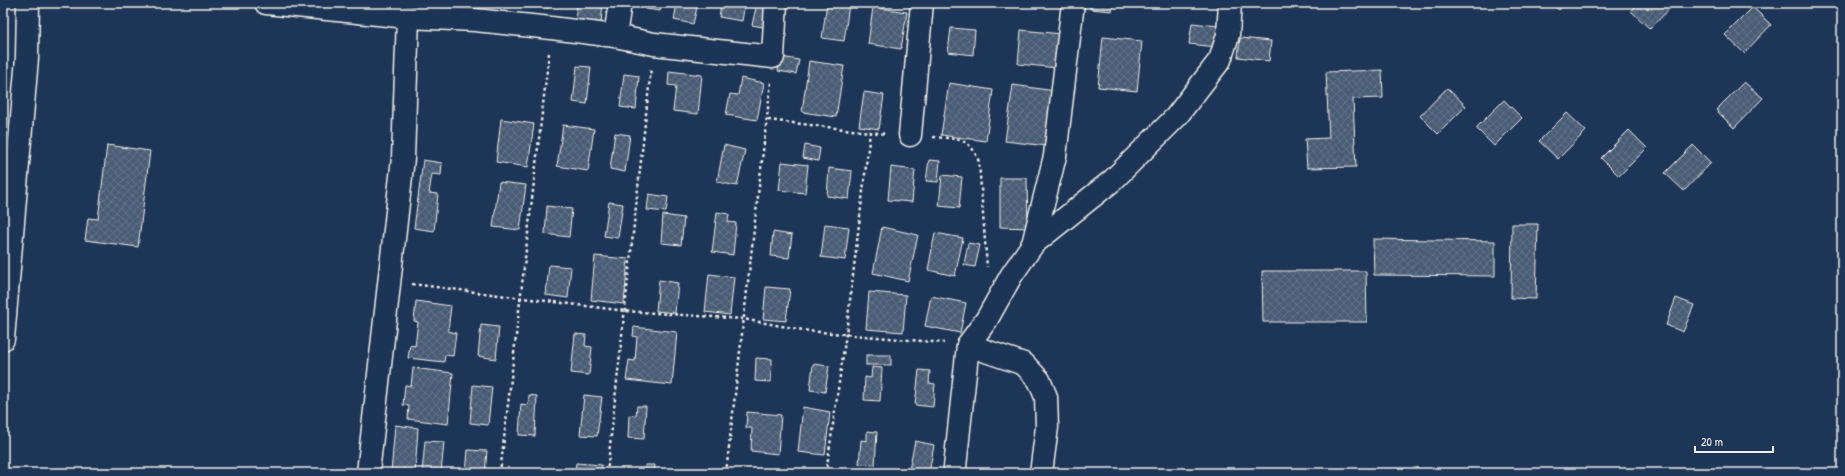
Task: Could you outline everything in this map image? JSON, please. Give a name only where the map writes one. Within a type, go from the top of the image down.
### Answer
[{"type":"street","points":[[3,339],[11,159],[26,58],[28,3]]},
{"type":"street","points":[[266,3],[408,17],[476,12],[552,28],[615,36],[654,44],[773,57],[776,3]]},
{"type":"street","points":[[615,36],[620,3]]},
{"type":"street","points":[[910,135],[922,3]]},
{"type":"street","points":[[1033,244],[1055,156],[1073,3]]},
{"type":"street","points":[[956,473],[954,467],[968,345],[987,319],[995,302],[1033,244],[1113,180],[1176,118],[1220,60],[1228,35],[1230,3]]},
{"type":"street","points":[[368,473],[403,158],[408,17]]},
{"type":"street","points":[[968,345],[1024,364],[1039,380],[1046,397],[1047,427],[1041,473]]},
{"type":"path","points":[[500,473],[552,28]]},
{"type":"path","points":[[607,473],[626,311],[654,44]]},
{"type":"path","points":[[726,473],[743,319],[768,120],[773,57]]},
{"type":"path","points":[[768,120],[870,132],[960,139],[970,145],[976,152],[979,162],[987,268],[995,302]]},
{"type":"path","points":[[826,473],[846,334],[870,132]]},
{"type":"path","points":[[390,281],[626,311],[743,319],[809,331],[968,345]]},
{"type":"building","points":[[517,3],[549,3],[549,8],[517,5]]},
{"type":"building","points":[[577,3],[603,3],[601,24],[575,22]]},
{"type":"building","points":[[647,3],[661,3],[660,11],[646,9]]},
{"type":"building","points":[[677,3],[698,3],[693,24],[674,20]]},
{"type":"building","points":[[721,3],[745,3],[742,21],[719,17]]},
{"type":"building","points":[[757,3],[773,3],[768,28],[752,25]]},
{"type":"building","points":[[827,3],[849,4],[844,41],[822,38]]},
{"type":"building","points":[[1091,3],[1113,3],[1112,11],[1090,9]]},
{"type":"building","points":[[1551,3],[1565,3],[1559,10]]},
{"type":"building","points":[[1639,3],[1675,3],[1650,29],[1631,11]]},
{"type":"building","points":[[873,7],[907,12],[901,49],[868,44]]},
{"type":"building","points":[[1753,7],[1771,25],[1744,53],[1725,35]]},
{"type":"building","points":[[1192,23],[1219,26],[1217,47],[1189,44]]},
{"type":"building","points":[[951,28],[975,30],[973,55],[948,52]]},
{"type":"building","points":[[1021,30],[1062,34],[1058,68],[1018,64]]},
{"type":"building","points":[[1103,37],[1142,41],[1137,91],[1098,87]]},
{"type":"building","points":[[1240,38],[1271,41],[1269,61],[1238,57]]},
{"type":"building","points":[[781,57],[799,60],[796,74],[778,71]]},
{"type":"building","points":[[809,61],[844,66],[836,117],[802,112]]},
{"type":"building","points":[[577,66],[591,67],[587,104],[573,102]]},
{"type":"building","points":[[1382,70],[1383,98],[1353,99],[1356,167],[1307,168],[1305,139],[1329,138],[1326,72]]},
{"type":"building","points":[[669,71],[702,75],[698,114],[673,111],[676,86],[668,85]]},
{"type":"building","points":[[624,74],[639,76],[636,109],[620,107]]},
{"type":"building","points":[[741,78],[764,83],[757,120],[726,115],[730,94],[738,95]]},
{"type":"building","points":[[1744,82],[1763,98],[1734,128],[1716,110]]},
{"type":"building","points":[[949,83],[993,90],[986,141],[941,135]]},
{"type":"building","points":[[1013,85],[1055,91],[1047,146],[1005,141]]},
{"type":"building","points":[[1447,88],[1466,106],[1438,134],[1420,116]]},
{"type":"building","points":[[864,92],[884,95],[879,129],[859,126]]},
{"type":"building","points":[[1504,100],[1522,118],[1494,146],[1476,128]]},
{"type":"building","points":[[1567,113],[1586,131],[1558,159],[1539,141]]},
{"type":"building","points":[[501,119],[534,124],[528,167],[496,162]]},
{"type":"building","points":[[563,125],[594,129],[588,171],[557,166]]},
{"type":"building","points":[[1629,130],[1647,148],[1619,176],[1601,158]]},
{"type":"building","points":[[615,133],[630,135],[625,172],[610,169]]},
{"type":"building","points":[[107,145],[150,151],[138,247],[85,240],[88,218],[98,219]]},
{"type":"building","points":[[724,145],[745,150],[737,186],[717,182]]},
{"type":"building","points":[[805,145],[820,148],[818,161],[803,158]]},
{"type":"building","points":[[1693,145],[1711,163],[1684,191],[1665,173]]},
{"type":"building","points":[[423,160],[442,163],[441,175],[432,174],[429,193],[438,194],[434,231],[414,228]]},
{"type":"building","points":[[929,160],[940,161],[938,182],[926,181]]},
{"type":"building","points":[[782,162],[808,165],[805,193],[779,190]]},
{"type":"building","points":[[891,167],[915,170],[912,202],[888,200]]},
{"type":"building","points":[[829,168],[852,171],[849,199],[827,196]]},
{"type":"building","points":[[942,175],[962,177],[959,208],[939,206]]},
{"type":"building","points":[[1000,178],[1027,178],[1028,228],[1000,227]]},
{"type":"building","points":[[499,182],[526,185],[520,230],[493,227]]},
{"type":"building","points":[[649,194],[668,197],[666,212],[647,210]]},
{"type":"building","points":[[609,202],[623,204],[618,238],[604,236]]},
{"type":"building","points":[[547,206],[572,209],[569,237],[545,234]]},
{"type":"building","points":[[717,212],[729,214],[728,222],[736,223],[733,255],[712,252]]},
{"type":"building","points":[[663,215],[684,218],[681,245],[661,243]]},
{"type":"building","points":[[825,224],[849,227],[845,260],[821,257]]},
{"type":"building","points":[[1512,224],[1538,224],[1536,299],[1511,298]]},
{"type":"building","points":[[882,227],[918,235],[908,281],[873,273]]},
{"type":"building","points":[[773,232],[792,235],[789,258],[771,256]]},
{"type":"building","points":[[935,233],[963,238],[955,276],[928,270]]},
{"type":"building","points":[[1373,239],[1495,241],[1495,276],[1374,275]]},
{"type":"building","points":[[968,243],[980,245],[975,267],[964,265]]},
{"type":"building","points":[[595,256],[628,259],[624,304],[591,300]]},
{"type":"building","points":[[549,265],[571,267],[568,298],[546,295]]},
{"type":"building","points":[[1262,271],[1366,271],[1367,322],[1263,322]]},
{"type":"building","points":[[709,274],[734,277],[730,315],[705,312]]},
{"type":"building","points":[[659,280],[678,283],[675,313],[656,311]]},
{"type":"building","points":[[766,287],[790,289],[786,321],[763,319]]},
{"type":"building","points":[[869,292],[906,295],[903,332],[866,329]]},
{"type":"building","points":[[931,296],[966,303],[960,333],[925,326]]},
{"type":"building","points":[[1676,298],[1694,305],[1683,332],[1666,325]]},
{"type":"building","points":[[416,301],[451,306],[448,331],[456,333],[453,356],[445,355],[444,362],[408,358],[410,345],[415,346],[418,322],[414,321]]},
{"type":"building","points":[[481,325],[499,327],[496,359],[478,356]]},
{"type":"building","points":[[634,327],[677,332],[672,385],[626,380],[629,360],[635,361],[637,337],[633,336]]},
{"type":"building","points":[[575,334],[586,335],[585,346],[592,347],[589,375],[571,373]]},
{"type":"building","points":[[866,355],[891,355],[891,365],[866,365]]},
{"type":"building","points":[[756,358],[772,359],[771,382],[755,381]]},
{"type":"building","points":[[813,364],[829,366],[825,392],[810,390]]},
{"type":"building","points":[[872,367],[882,368],[880,401],[864,400],[865,377],[871,378]]},
{"type":"building","points":[[413,368],[453,373],[448,424],[408,419],[409,406],[403,405],[405,385],[411,386]]},
{"type":"building","points":[[919,370],[930,371],[929,383],[935,384],[933,407],[915,405]]},
{"type":"building","points":[[473,385],[492,387],[488,425],[470,423]]},
{"type":"building","points":[[529,395],[537,396],[535,436],[519,435],[521,404],[528,405]]},
{"type":"building","points":[[584,395],[602,397],[597,436],[580,435]]},
{"type":"building","points":[[637,406],[646,406],[644,439],[628,438],[629,415],[636,416]]},
{"type":"building","points":[[803,407],[830,412],[825,455],[798,452]]},
{"type":"building","points":[[747,412],[781,415],[778,454],[751,451],[752,428],[746,428]]},
{"type":"building","points":[[395,425],[418,428],[415,473],[391,473]]},
{"type":"building","points":[[867,431],[877,432],[875,465],[859,464],[861,440],[867,441]]},
{"type":"building","points":[[425,441],[444,442],[441,473],[422,473]]},
{"type":"building","points":[[915,441],[934,445],[929,473],[909,470]]},
{"type":"building","points":[[468,450],[487,451],[485,473],[466,473]]},
{"type":"building","points":[[576,463],[602,465],[601,473],[575,473]]},
{"type":"building","points":[[645,465],[655,465],[654,473],[645,473]]}]
